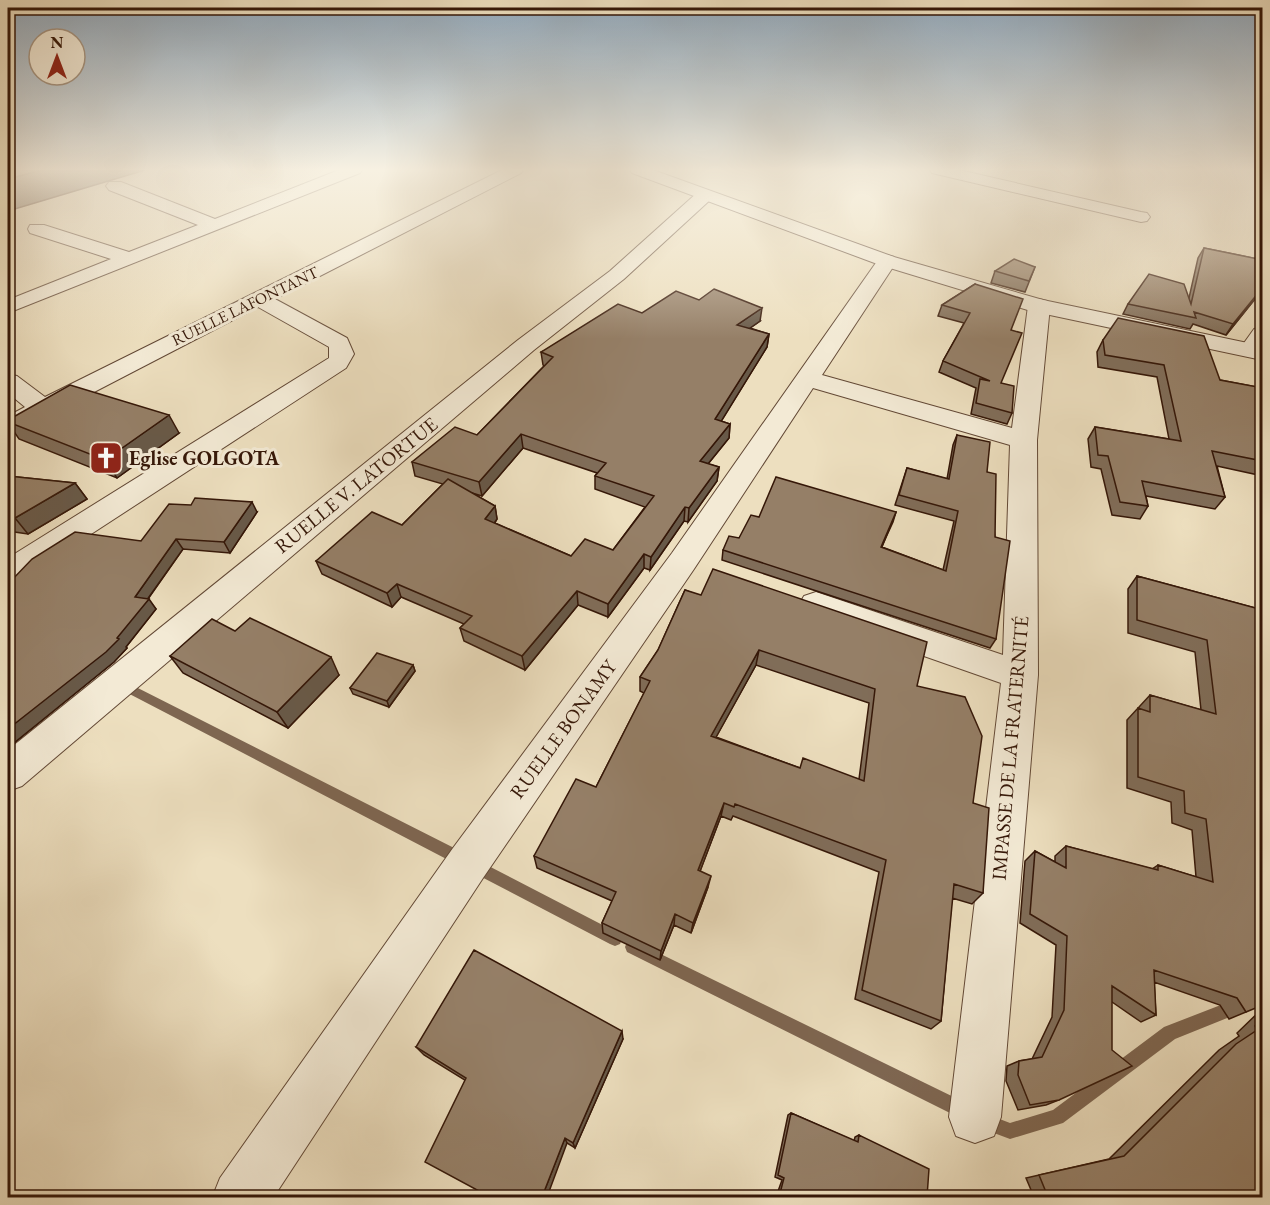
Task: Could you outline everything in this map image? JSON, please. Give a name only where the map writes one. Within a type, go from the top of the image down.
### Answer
[{"type":"street","points":[[8,307],[212,226]]},
{"type":"street","name":"RUELLE LAFONTANT","points":[[8,426],[102,376],[403,226]]},
{"type":"street","name":"RUELLE V. LATORTUE","points":[[8,773],[517,353],[617,275],[671,226]]},
{"type":"street","points":[[789,226],[887,261],[1039,306],[1259,346]]},
{"type":"street","points":[[36,229],[129,259]]},
{"type":"street","name":"RUELLE BONAMY","points":[[240,1197],[468,863],[700,567],[809,379],[887,261]]},
{"type":"street","points":[[8,573],[338,363],[343,356],[343,350],[339,344],[260,299]]},
{"type":"street","name":"IMPASSE DE LA FRATERNITÉ","points":[[975,1117],[1020,675],[1024,440],[1039,306]]},
{"type":"street","points":[[809,379],[1024,440]]},
{"type":"street","points":[[8,381],[44,408]]},
{"type":"street","points":[[786,595],[1020,675]]},
{"type":"building","points":[[1204,248],[1263,260],[1263,287],[1233,324],[1194,312],[1196,318],[1128,304],[1149,274],[1184,284],[1191,304]]},
{"type":"building","points":[[1014,259],[1035,267],[1029,281],[995,271]]},
{"type":"building","points":[[975,284],[1023,299],[1011,330],[1022,333],[1001,383],[1014,386],[1012,413],[976,403],[980,379],[990,381],[943,361],[970,313],[942,305]]},
{"type":"building","points":[[714,289],[762,308],[737,325],[769,334],[715,419],[730,424],[700,461],[719,467],[689,508],[685,507],[651,557],[644,554],[608,604],[577,591],[522,656],[460,628],[472,616],[397,584],[387,593],[316,561],[372,512],[402,525],[448,479],[495,506],[485,519],[571,556],[585,539],[613,550],[654,496],[595,476],[606,463],[521,434],[479,482],[412,462],[455,427],[477,435],[553,357],[541,352],[618,304],[642,313],[676,291],[699,300]]},
{"type":"building","points":[[1118,318],[1204,336],[1220,380],[1263,388],[1263,461],[1212,451],[1225,497],[1142,481],[1148,506],[1120,502],[1108,456],[1098,455],[1095,427],[1181,441],[1164,365],[1105,355],[1103,340]]},
{"type":"building","points":[[70,385],[169,415],[105,460],[8,422]]},
{"type":"building","points":[[957,435],[990,442],[987,472],[996,474],[995,537],[1010,541],[996,639],[723,550],[729,536],[739,538],[751,515],[759,517],[776,477],[896,512],[881,547],[946,571],[958,511],[899,495],[907,468],[949,479]]},
{"type":"building","points":[[8,476],[75,483],[15,518],[8,517]]},
{"type":"building","points":[[195,498],[252,502],[224,542],[176,539],[135,597],[149,599],[117,638],[119,639],[106,652],[8,729],[8,584],[32,559],[75,532],[141,541],[169,504],[191,505]]},
{"type":"building","points":[[713,569],[927,642],[917,686],[965,697],[982,736],[973,803],[989,808],[983,893],[954,884],[941,1021],[862,990],[886,860],[735,804],[734,807],[724,803],[698,870],[711,876],[693,923],[675,914],[661,951],[602,923],[616,892],[534,856],[576,779],[596,787],[650,681],[640,677],[658,650],[685,590],[701,595]],"holes":[[[759,650],[875,689],[864,781],[803,758],[800,768],[711,736]]]},
{"type":"building","points":[[1137,576],[1263,610],[1263,1005],[1246,1012],[1237,998],[1154,970],[1156,1015],[1112,986],[1112,1050],[1132,1066],[1059,1100],[1030,1105],[1018,1075],[1019,1061],[1042,1057],[1064,1010],[1067,936],[1030,914],[1035,851],[1066,868],[1066,846],[1158,870],[1158,865],[1213,882],[1206,819],[1185,813],[1184,791],[1138,777],[1138,708],[1150,712],[1150,695],[1216,714],[1207,640],[1137,620]]},
{"type":"building","points":[[250,618],[331,657],[277,712],[170,656],[212,619],[235,631]]},
{"type":"building","points":[[377,653],[413,665],[387,701],[350,688]]},
{"type":"building","points":[[474,950],[622,1031],[573,1143],[565,1138],[542,1197],[490,1197],[425,1162],[466,1078],[416,1047]]},
{"type":"building","points":[[1263,1018],[1263,1197],[1048,1197],[1039,1175],[1124,1156],[1236,1044],[1257,1030],[1255,1026]]},
{"type":"building","points":[[791,1113],[858,1142],[859,1135],[929,1169],[927,1197],[779,1197],[784,1178],[778,1175]]},
{"type":"waterway","points":[[122,685],[461,859]]},
{"type":"waterway","points":[[475,866],[615,939]]},
{"type":"waterway","points":[[632,947],[962,1110]]},
{"type":"waterway","points":[[984,1121],[1010,1131],[1057,1117],[1170,1033],[1262,997]]},
{"type":"place","name":"Eglise GOLGOTA","points":[[106,458]]}]
